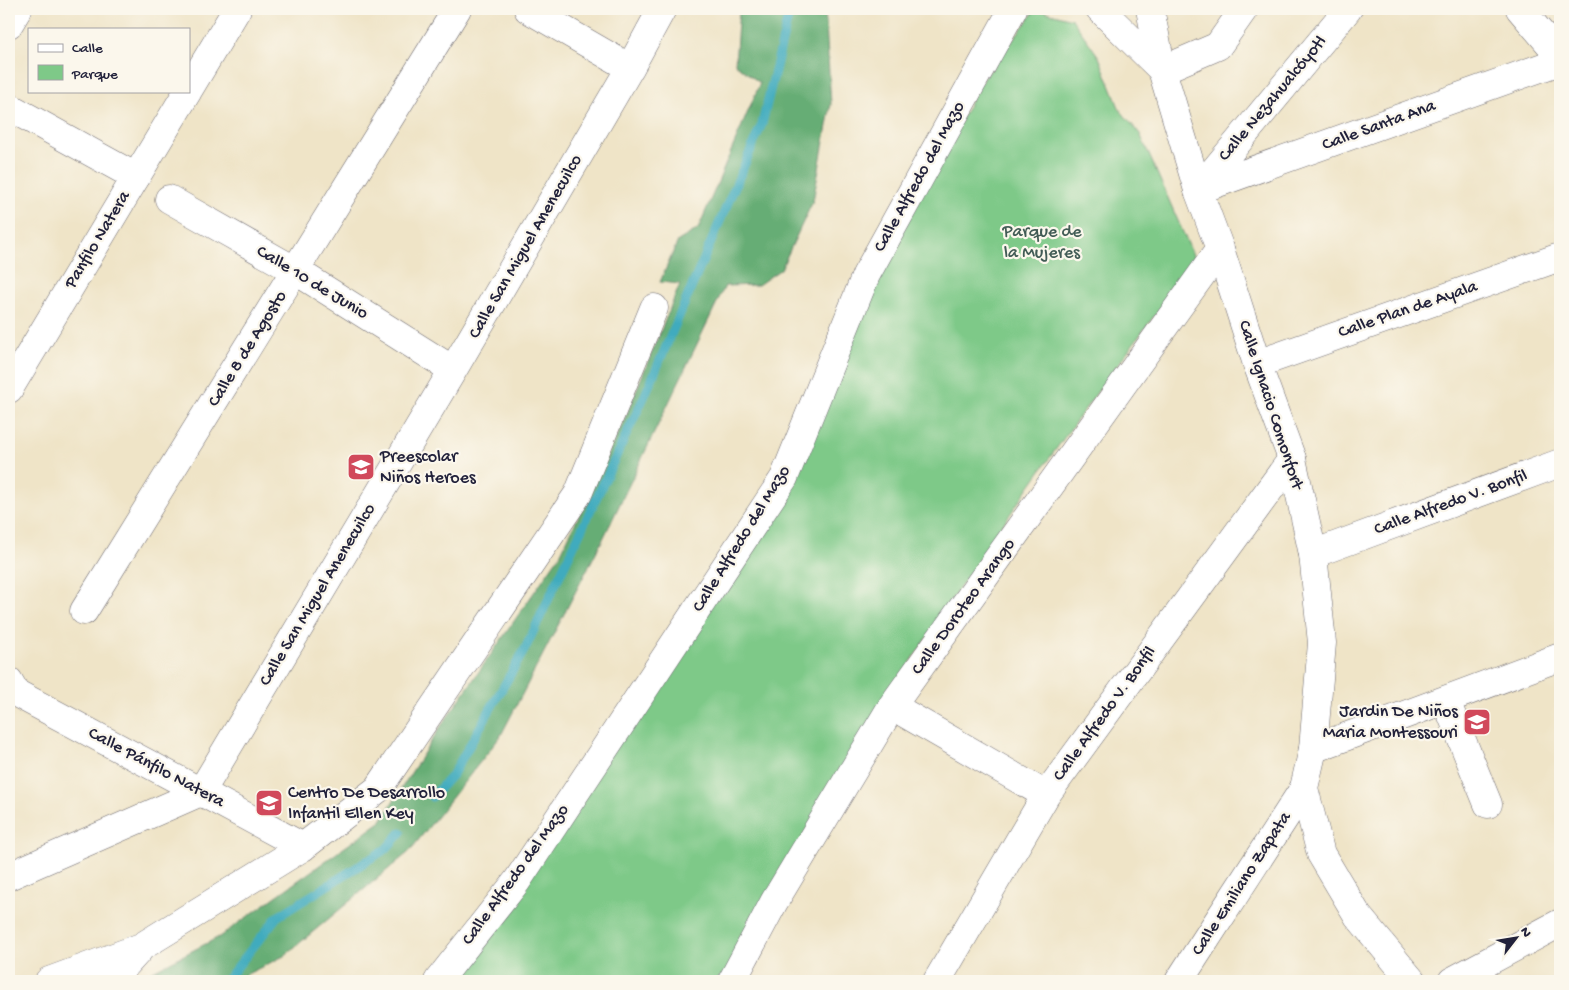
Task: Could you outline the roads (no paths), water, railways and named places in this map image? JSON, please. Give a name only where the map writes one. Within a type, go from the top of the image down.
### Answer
[{"type":"street","points":[[9,24],[18,9]]},
{"type":"street","name":"Panfilo Natera","points":[[190,87],[237,9]]},
{"type":"street","name":"Calle 8 de Agosto","points":[[84,611],[457,9]]},
{"type":"street","points":[[528,9],[630,68]]},
{"type":"street","name":"Calle San Miguel Anenecuilco","points":[[201,792],[453,370],[630,68],[662,9]]},
{"type":"street","name":"Calle Alfredo del Mazo","points":[[438,981],[517,881],[784,478],[866,275],[1013,9]]},
{"type":"street","points":[[1100,9],[1162,70],[1218,46],[1244,9]]},
{"type":"street","name":"Calle Ignacio Comonfort","points":[[1150,9],[1162,70],[1198,190],[1220,249],[1257,364],[1292,459],[1313,554],[1322,642],[1313,748],[1304,788],[1321,854],[1358,916],[1412,981]]},
{"type":"street","name":"Calle Nezahualcóyotl","points":[[1198,190],[1348,9]]},
{"type":"street","points":[[1520,9],[1560,56]]},
{"type":"street","name":"Calle Santa Ana","points":[[1198,190],[1560,61]]},
{"type":"street","name":"Panfilo Natera","points":[[9,389],[187,92]]},
{"type":"street","points":[[9,107],[136,178]]},
{"type":"street","name":"Calle 10 de Junio","points":[[169,199],[296,271],[453,370]]},
{"type":"street","name":"Calle Doroteo Arango","points":[[732,981],[774,902],[892,706],[1220,249]]},
{"type":"street","name":"Calle Plan de Ayala","points":[[1257,364],[1560,257]]},
{"type":"street","points":[[49,981],[141,947],[303,847],[378,789],[578,494],[654,308]]},
{"type":"street","name":"Calle Alfredo V. Bonfil","points":[[937,981],[1046,795],[1292,459]]},
{"type":"street","name":"Calle Alfredo V. Bonfil","points":[[1313,554],[1560,463]]},
{"type":"street","points":[[1313,748],[1446,701],[1560,657]]},
{"type":"street","name":"Calle Pánfilo Natera","points":[[11,688],[303,847]]},
{"type":"street","points":[[1446,701],[1488,804]]},
{"type":"street","points":[[892,706],[1046,795]]},
{"type":"street","name":"Calle Emiliano Zapata","points":[[1179,981],[1304,788]]},
{"type":"street","points":[[9,876],[201,792]]},
{"type":"street","points":[[1452,981],[1560,923]]},
{"type":"street","points":[[111,981],[141,947]]},
{"type":"waterway","points":[[432,797],[453,774],[525,649],[645,395],[762,124],[790,9]]},
{"type":"waterway","points":[[226,981],[277,917],[386,849],[401,832]]},
{"type":"place","name":"Preescolar Niños Heroes","points":[[361,467]]},
{"type":"place","name":"Jardin De Niños Maria Montessouri","points":[[1477,722]]},
{"type":"place","name":"Centro De Desarrollo Infantil Ellen Key","points":[[269,803]]},
{"type":"park label","name":"Parque de la Mujeres","points":[[1042,242]]}]
